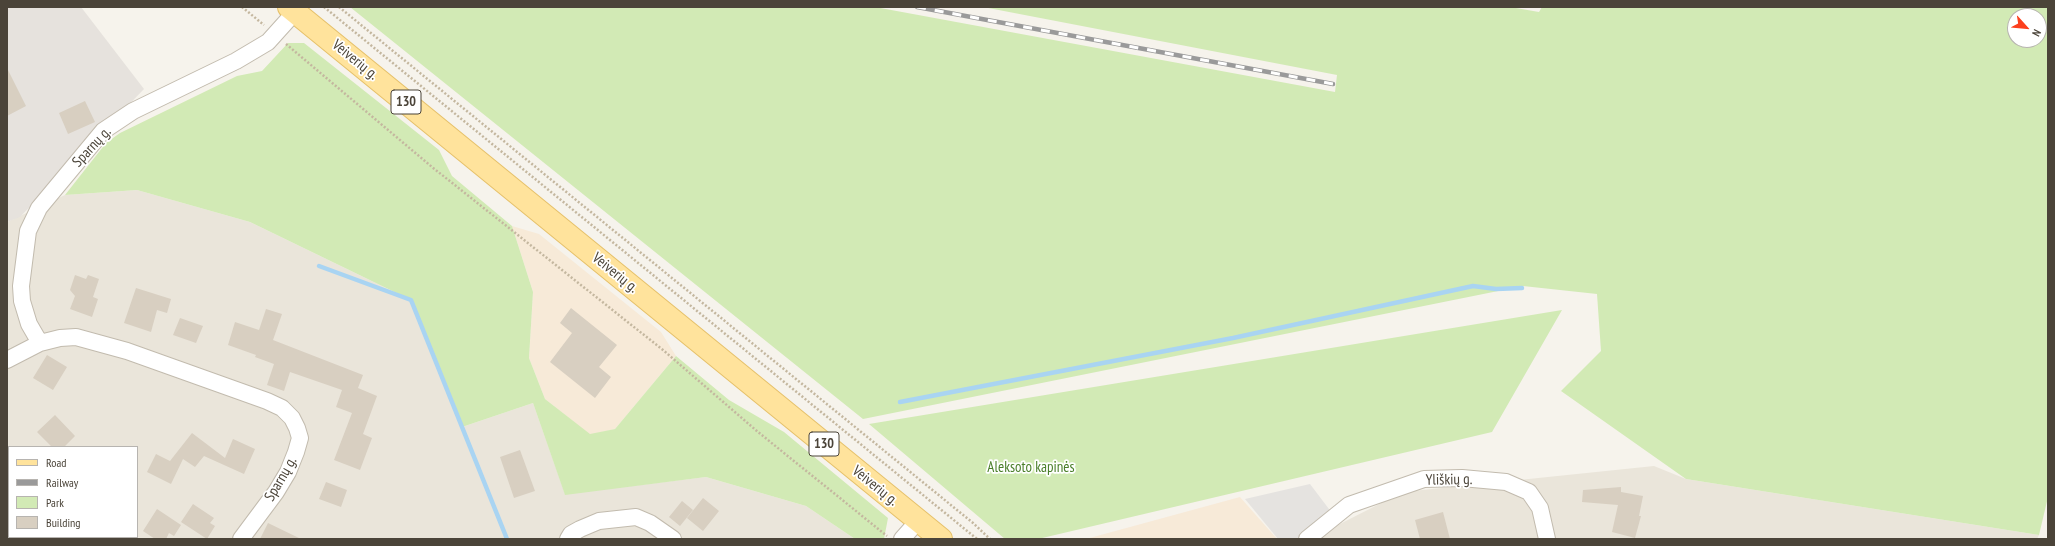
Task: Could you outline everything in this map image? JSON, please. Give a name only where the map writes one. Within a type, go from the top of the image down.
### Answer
[{"type":"main road","name":"Veiverių g.","points":[[292,9],[941,539]]},
{"type":"street","name":"Sparnų g.","points":[[40,343],[30,324],[22,301],[21,286],[28,231],[39,208],[103,130],[133,111],[236,61],[268,42],[292,9]]},
{"type":"street","name":"Sparnų g.","points":[[7,360],[40,343],[60,338],[76,337],[121,349],[267,401],[282,408],[292,418],[300,438],[288,472],[241,539]]},
{"type":"street","name":"Yliškių g.","points":[[1307,539],[1349,505],[1356,502],[1424,479],[1462,478],[1506,482],[1529,492],[1540,508],[1547,539]]},
{"type":"street","points":[[568,539],[571,534],[599,521],[636,517],[650,523],[674,539]]},
{"type":"street","points":[[902,539],[918,521]]},
{"type":"path","points":[[242,7],[432,167],[663,350],[758,432],[891,539]]},
{"type":"path","points":[[324,7],[977,539]]},
{"type":"path","points":[[339,7],[967,518],[990,539]]},
{"type":"shaded area","points":[[7,7],[81,7],[144,89],[20,217],[7,222]]},
{"type":"shaded area","points":[[137,190],[250,222],[411,300],[462,427],[533,403],[565,494],[706,477],[806,506],[855,539],[7,539],[7,222],[65,195]]},
{"type":"shaded area","points":[[512,226],[539,234],[661,332],[676,356],[615,429],[590,435],[545,399],[529,358],[533,292]]},
{"type":"shaded area","points":[[1654,466],[1686,479],[2039,535],[2037,539],[1319,539],[1332,528],[1403,492]]},
{"type":"shaded area","points":[[1310,484],[1332,513],[1301,539],[1278,539],[1245,499]]},
{"type":"shaded area","points":[[1240,497],[1277,539],[1086,539]]},
{"type":"green space","points":[[350,7],[875,7],[1335,92],[1337,75],[983,7],[1510,7],[1539,12],[1542,7],[2048,7],[2048,497],[2039,535],[1686,479],[1561,391],[1601,351],[1597,294],[1523,286],[863,419]]},
{"type":"green space","points":[[288,43],[304,43],[439,150],[452,176],[512,226],[533,292],[529,358],[545,399],[590,434],[615,429],[676,356],[729,400],[784,432],[888,518],[884,539],[855,539],[806,506],[706,477],[565,495],[533,403],[462,427],[411,300],[250,222],[137,190],[65,195],[106,143],[120,133],[237,76],[262,71]]},
{"type":"green space","name":"Aleksoto kapinės","points":[[1562,310],[1492,432],[1038,539],[1005,539],[869,424]]},
{"type":"building","points":[[7,68],[26,106],[7,116]]},
{"type":"building","points":[[85,101],[95,122],[68,134],[59,113]]},
{"type":"building","points":[[75,275],[86,279],[88,275],[99,279],[93,297],[98,299],[92,317],[70,309],[75,296],[70,290]]},
{"type":"building","points":[[136,288],[171,299],[167,313],[157,310],[151,332],[124,323]]},
{"type":"building","points":[[571,308],[617,345],[599,367],[611,377],[595,398],[550,362],[572,333],[560,323]]},
{"type":"building","points":[[266,309],[282,314],[273,340],[363,375],[358,388],[377,396],[363,434],[372,438],[360,470],[334,460],[352,413],[336,407],[342,390],[290,372],[284,391],[267,385],[274,364],[255,357],[256,355],[228,345],[235,322],[259,330]]},
{"type":"building","points":[[180,318],[203,326],[196,343],[173,335]]},
{"type":"building","points":[[47,355],[67,367],[53,390],[33,378]]},
{"type":"building","points":[[55,415],[75,436],[65,446],[51,446],[37,432]]},
{"type":"building","points":[[192,433],[225,458],[233,439],[255,449],[244,474],[204,456],[195,467],[183,459],[171,484],[147,472],[156,454],[170,461]]},
{"type":"building","points":[[520,450],[535,491],[514,498],[500,457]]},
{"type":"building","points":[[326,482],[347,490],[341,507],[319,499]]},
{"type":"building","points":[[1621,487],[1621,492],[1643,496],[1639,516],[1641,516],[1635,538],[1612,532],[1618,505],[1582,502],[1583,490]]},
{"type":"building","points":[[703,498],[719,511],[703,531],[687,518]]},
{"type":"building","points":[[682,501],[693,510],[680,526],[669,517]]},
{"type":"building","points":[[193,504],[214,518],[210,523],[215,526],[207,539],[181,522]]},
{"type":"building","points":[[157,509],[181,525],[174,536],[169,533],[166,539],[155,539],[143,531]]},
{"type":"building","points":[[1443,512],[1450,539],[1420,539],[1415,520]]},
{"type":"building","points":[[268,523],[301,539],[260,539]]},
{"type":"waterway","points":[[319,266],[411,300],[507,539]]},
{"type":"waterway","points":[[900,402],[1233,338],[1473,286],[1496,289],[1522,288]]},
{"type":"railway","points":[[917,7],[1333,84]]}]
